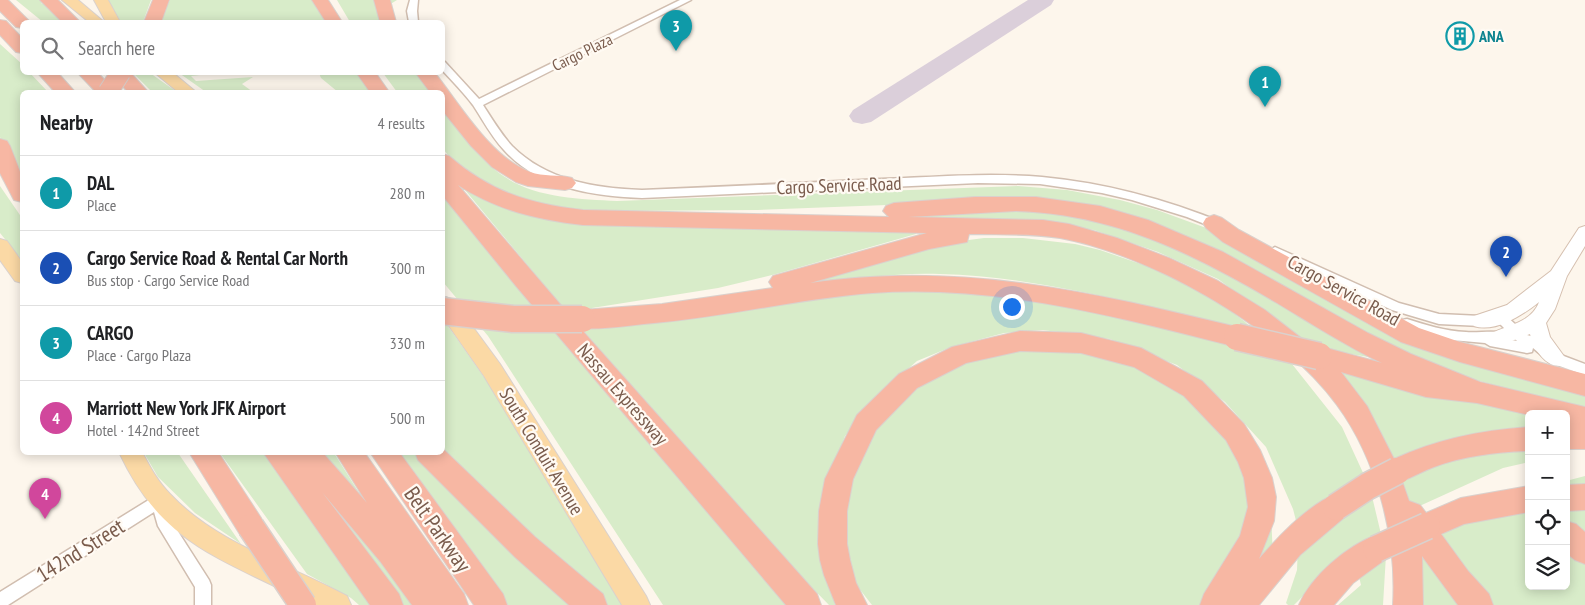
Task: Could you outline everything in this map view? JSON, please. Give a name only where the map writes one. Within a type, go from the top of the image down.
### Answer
[{"type":"highway","points":[[48,0],[69,20]]},
{"type":"highway","points":[[154,20],[161,0]]},
{"type":"highway","points":[[320,0],[332,20]]},
{"type":"highway","points":[[326,0],[332,20]]},
{"type":"highway","points":[[382,0],[387,20]]},
{"type":"highway","points":[[0,2],[20,21]]},
{"type":"highway","points":[[0,25],[20,46]]},
{"type":"highway","points":[[49,75],[63,90]]},
{"type":"highway","points":[[75,75],[89,90]]},
{"type":"highway","points":[[89,75],[105,90]]},
{"type":"highway","points":[[108,90],[118,75]]},
{"type":"highway","points":[[123,75],[136,90]]},
{"type":"highway","points":[[367,75],[378,90]]},
{"type":"highway","points":[[426,75],[438,90]]},
{"type":"highway","points":[[445,100],[492,157],[510,171],[525,178],[565,182]]},
{"type":"highway","points":[[0,146],[11,175],[20,191]]},
{"type":"highway","points":[[445,163],[470,184],[491,196],[545,213],[593,219],[1037,227],[1067,231],[1149,258],[1189,276],[1269,324],[1307,356],[1339,387],[1369,432],[1389,471],[1457,581],[1478,605]]},
{"type":"highway","points":[[0,173],[20,198]]},
{"type":"highway","name":"Nassau Expressway","points":[[445,184],[524,280],[806,605]]},
{"type":"highway","points":[[707,220],[851,214],[995,203],[1057,206],[1099,214],[1161,232],[1211,254],[1378,350],[1477,392]]},
{"type":"highway","points":[[1214,223],[1231,236],[1410,335],[1460,352],[1585,385]]},
{"type":"highway","points":[[582,319],[739,293],[948,237],[987,233],[1028,233],[1108,244]]},
{"type":"highway","points":[[445,311],[513,319],[582,319],[672,312],[819,289],[881,284],[972,286],[1052,296],[1140,313],[1319,356],[1426,386],[1477,392],[1585,418]]},
{"type":"highway","points":[[852,605],[836,566],[832,518],[841,472],[853,444],[868,420],[902,384],[928,367],[943,360],[994,344],[1038,340],[1102,347],[1152,364],[1181,380],[1209,401],[1219,410],[1243,444],[1262,492],[1259,527],[1254,540],[1215,605]]},
{"type":"highway","points":[[1570,437],[1585,437]]},
{"type":"highway","points":[[1240,605],[1290,545],[1336,506],[1389,471],[1442,452],[1476,444],[1525,439]]},
{"type":"highway","points":[[204,455],[303,605]]},
{"type":"highway","points":[[278,455],[388,605]]},
{"type":"highway","points":[[308,455],[390,551],[431,605]]},
{"type":"highway","name":"Belt Parkway","points":[[350,455],[453,605]]},
{"type":"highway","name":"Belt Parkway","points":[[385,455],[492,605]]},
{"type":"highway","points":[[431,455],[525,547],[592,605]]},
{"type":"highway","points":[[1389,471],[1395,605]]},
{"type":"highway","points":[[1389,471],[1407,546],[1409,572],[1408,605]]},
{"type":"highway","points":[[1570,498],[1585,497]]},
{"type":"highway","points":[[1314,605],[1342,573],[1376,549],[1461,511],[1525,500]]},
{"type":"highway","points":[[1461,511],[1525,516]]},
{"type":"highway","points":[[1570,537],[1585,550]]},
{"type":"main road","points":[[68,0],[94,20]]},
{"type":"main road","points":[[100,0],[112,20]]},
{"type":"main road","points":[[165,75],[185,90]]},
{"type":"main road","points":[[0,246],[20,273]]},
{"type":"main road","name":"South Conduit Avenue","points":[[445,304],[492,370],[637,605]]},
{"type":"main road","points":[[132,455],[160,500],[186,524],[215,543],[338,605]]},
{"type":"street","points":[[414,0],[412,11],[414,20]]},
{"type":"street","points":[[412,11],[423,0]]},
{"type":"street","name":"Cargo Plaza","points":[[477,104],[687,0]]},
{"type":"street","name":"Cargo Service Road","points":[[445,67],[477,104],[498,136],[521,159],[539,171],[594,191],[642,194],[978,179],[1034,179],[1090,186],[1170,206],[1214,223],[1396,307],[1434,318],[1481,321],[1500,317],[1517,308],[1558,275]]},
{"type":"street","name":"Cargo Service Road","points":[[1536,322],[1546,309],[1558,275],[1585,232]]},
{"type":"street","name":"Cargo Service Road","points":[[1276,252],[1357,301],[1405,324],[1433,332],[1510,339]]},
{"type":"street","points":[[1500,317],[1510,339],[1546,360],[1585,370]]},
{"type":"street","points":[[1510,339],[1536,322],[1541,340],[1556,358]]},
{"type":"street","points":[[1510,339],[1536,343],[1556,358],[1585,370]]},
{"type":"street","points":[[160,500],[163,521],[203,585],[204,605]]},
{"type":"street","name":"142nd Street","points":[[0,601],[160,500]]},
{"type":"green space","points":[[16,0],[40,0],[42,4],[46,3],[63,20],[41,20]]},
{"type":"green space","points":[[108,0],[151,0],[144,20],[120,20]]},
{"type":"green space","points":[[170,0],[312,0],[325,20],[160,20]]},
{"type":"green space","points":[[337,0],[397,0],[389,5],[382,16],[383,20],[349,20]]},
{"type":"green space","points":[[0,44],[20,62],[20,75],[32,75],[46,90],[20,90],[20,182],[11,168],[0,137]]},
{"type":"green space","points":[[135,75],[153,75],[174,90],[150,90]]},
{"type":"green space","points":[[182,75],[200,75],[191,76],[196,81],[253,77],[242,84],[250,90],[203,90]]},
{"type":"green space","points":[[320,75],[359,75],[370,90],[336,90]]},
{"type":"green space","points":[[384,75],[418,75],[429,90],[396,90]]},
{"type":"green space","points":[[445,112],[471,145],[505,177],[530,189],[559,196],[617,201],[1018,186],[1067,190],[1120,200],[1157,210],[1209,229],[1365,314],[1585,387],[1585,409],[1423,366],[1130,216],[913,204],[757,210],[610,211],[562,209],[517,199],[479,180],[453,161],[445,151]]},
{"type":"green space","points":[[460,184],[492,202],[554,221],[612,226],[710,226],[915,231],[916,234],[776,274],[718,288],[592,308],[589,326],[839,290],[942,287],[1256,333],[1099,295],[1060,287],[980,276],[905,274],[800,285],[931,245],[984,238],[1023,238],[1075,244],[1100,250],[1161,271],[1210,296],[1244,321],[1292,364],[1342,427],[1370,488],[1386,555],[1383,605],[1338,605],[1361,585],[1353,551],[1328,571],[1294,605],[1288,605],[1286,603],[1297,570],[1298,544],[1302,544],[1293,509],[1266,447],[1225,402],[1177,365],[1110,339],[1043,330],[1004,333],[951,347],[917,361],[875,398],[845,436],[825,490],[821,546],[835,605],[829,605],[788,563],[560,304]]},
{"type":"green space","points":[[0,186],[20,215],[20,258],[0,233]]},
{"type":"green space","points":[[445,193],[613,399],[788,605],[663,605],[488,336],[445,284]]},
{"type":"green space","points":[[1034,207],[1151,233],[1347,340],[1368,357],[1311,347],[1525,413],[1525,463],[1503,468],[1413,509],[1422,540],[1525,491],[1525,590],[1570,590],[1570,480],[1585,476],[1585,605],[1420,605],[1423,585],[1411,517],[1401,486],[1275,321],[1218,279],[1158,252],[1094,230],[1008,220],[892,217]]},
{"type":"green space","points":[[445,322],[493,390],[623,605],[508,605],[399,455],[445,455]]},
{"type":"green space","points":[[996,349],[1110,352],[1171,379],[1220,418],[1271,513],[1273,558],[1256,605],[872,605],[858,587],[843,553],[849,476],[877,423],[909,389]]},
{"type":"green space","points":[[145,455],[179,455],[241,544],[195,513],[158,477]]},
{"type":"green space","points":[[221,455],[265,455],[379,605],[359,605],[351,598],[307,574]]},
{"type":"green space","points":[[316,455],[335,455],[389,540]]},
{"type":"green space","points":[[318,475],[423,605],[403,605],[311,480]]},
{"type":"taxiway","points":[[862,116],[1043,0]]},
{"type":"place","name":"ANA","points":[[1460,36]]},
{"type":"place","name":"CARGO","points":[[676,51]]},
{"type":"place","name":"DAL","points":[[1265,107]]},
{"type":"place","name":"Cargo Service Road & Rental Car North","points":[[1506,277]]},
{"type":"place","name":"Marriott New York JFK Airport","points":[[45,519]]}]
